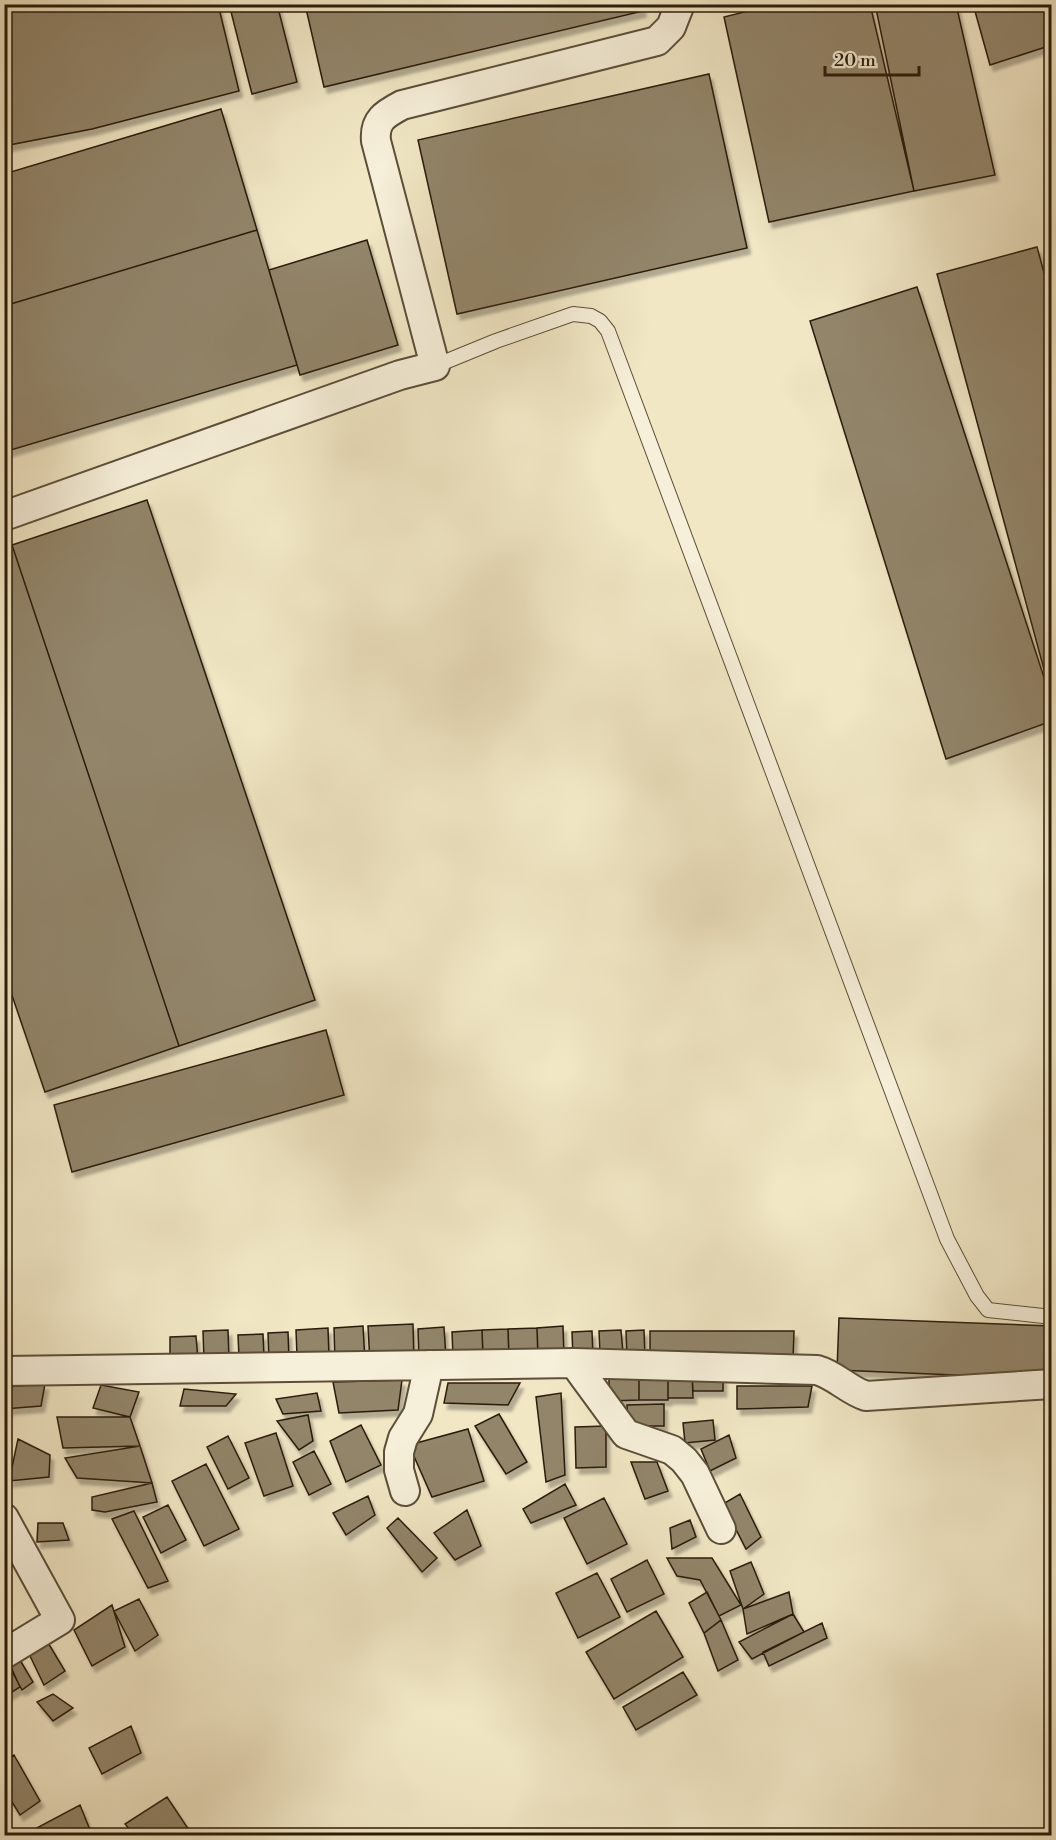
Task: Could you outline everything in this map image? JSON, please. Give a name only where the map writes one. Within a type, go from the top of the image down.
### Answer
[{"type":"street","points":[[4,516],[400,375],[435,366],[376,141],[375,130],[382,116],[402,105],[657,41],[671,27],[680,4]]},
{"type":"street","points":[[574,1363],[626,1434],[672,1450],[684,1460],[703,1490],[721,1529]]},
{"type":"street","points":[[4,1371],[574,1363],[817,1370],[828,1373],[856,1393],[867,1396],[1052,1384]]},
{"type":"street","points":[[405,1491],[399,1470],[399,1452],[403,1438],[418,1414],[429,1365]]},
{"type":"street","points":[[4,1518],[60,1620],[4,1654]]},
{"type":"lane","points":[[435,366],[573,314],[591,316],[600,321],[608,332],[947,1239],[977,1296],[988,1310],[1052,1317]]},
{"type":"building","points":[[4,4],[218,4],[239,91],[92,129],[4,146]]},
{"type":"building","points":[[229,4],[277,4],[297,82],[252,94]]},
{"type":"building","points":[[305,4],[641,4],[643,11],[324,87]]},
{"type":"building","points":[[776,4],[870,4],[914,191],[769,222],[724,17]]},
{"type":"building","points":[[875,4],[956,4],[995,175],[914,191]]},
{"type":"building","points":[[973,4],[1052,4],[1052,45],[990,65]]},
{"type":"building","points":[[709,74],[747,248],[457,314],[418,140]]},
{"type":"building","points":[[221,109],[257,230],[4,306],[4,174]]},
{"type":"building","points":[[257,230],[297,365],[4,452],[4,306]]},
{"type":"building","points":[[367,240],[398,345],[300,375],[269,270]]},
{"type":"building","points":[[1037,247],[1052,302],[1052,699],[937,274]]},
{"type":"building","points":[[917,287],[1052,702],[1052,721],[946,759],[810,321]]},
{"type":"building","points":[[147,500],[315,1000],[179,1046],[12,545]]},
{"type":"building","points":[[12,545],[179,1046],[45,1092],[4,972],[4,547]]},
{"type":"building","points":[[326,1030],[344,1095],[72,1172],[54,1105]]},
{"type":"building","points":[[839,1318],[1052,1326],[1052,1379],[837,1370]]},
{"type":"building","points":[[413,1324],[414,1361],[370,1363],[368,1326]]},
{"type":"building","points":[[363,1326],[365,1361],[335,1362],[334,1328]]},
{"type":"building","points":[[563,1326],[564,1356],[538,1356],[537,1328]]},
{"type":"building","points":[[4,1327],[7,1327],[7,1363],[4,1363]]},
{"type":"building","points":[[444,1327],[446,1358],[419,1359],[418,1329]]},
{"type":"building","points":[[328,1328],[329,1356],[297,1357],[296,1330]]},
{"type":"building","points":[[537,1328],[538,1358],[509,1360],[508,1329]]},
{"type":"building","points":[[508,1329],[509,1357],[483,1359],[482,1330]]},
{"type":"building","points":[[228,1330],[229,1360],[204,1361],[203,1331]]},
{"type":"building","points":[[482,1330],[483,1356],[453,1357],[452,1332]]},
{"type":"building","points":[[621,1330],[623,1353],[600,1354],[599,1331]]},
{"type":"building","points":[[644,1330],[645,1357],[627,1358],[626,1331]]},
{"type":"building","points":[[592,1331],[593,1357],[573,1358],[572,1332]]},
{"type":"building","points":[[650,1331],[794,1331],[793,1359],[650,1360]]},
{"type":"building","points":[[288,1332],[289,1359],[269,1361],[268,1333]]},
{"type":"building","points":[[263,1334],[264,1357],[239,1358],[238,1335]]},
{"type":"building","points":[[196,1336],[198,1360],[170,1362],[170,1337]]},
{"type":"building","points":[[723,1372],[723,1391],[693,1391],[692,1373]]},
{"type":"building","points":[[668,1373],[692,1373],[693,1398],[668,1398]]},
{"type":"building","points":[[668,1373],[668,1400],[639,1400],[639,1374]]},
{"type":"building","points":[[639,1374],[639,1400],[609,1401],[609,1375]]},
{"type":"building","points":[[402,1380],[398,1410],[339,1413],[333,1382]]},
{"type":"building","points":[[448,1383],[520,1383],[508,1405],[444,1403]]},
{"type":"building","points":[[45,1384],[41,1406],[4,1409],[4,1387]]},
{"type":"building","points":[[101,1385],[139,1392],[130,1417],[93,1408]]},
{"type":"building","points":[[737,1386],[812,1386],[808,1407],[737,1409]]},
{"type":"building","points":[[184,1389],[236,1394],[226,1406],[180,1406]]},
{"type":"building","points":[[317,1393],[321,1411],[283,1414],[276,1399]]},
{"type":"building","points":[[561,1393],[565,1475],[546,1482],[536,1397]]},
{"type":"building","points":[[664,1404],[664,1426],[628,1426],[627,1405]]},
{"type":"building","points":[[8,1409],[4,1449],[4,1410]]},
{"type":"building","points":[[499,1414],[527,1462],[506,1474],[475,1426]]},
{"type":"building","points":[[308,1415],[313,1441],[299,1450],[277,1421]]},
{"type":"building","points":[[57,1417],[130,1417],[140,1446],[63,1448]]},
{"type":"building","points":[[713,1420],[715,1440],[685,1443],[683,1423]]},
{"type":"building","points":[[361,1425],[381,1465],[346,1482],[330,1441]]},
{"type":"building","points":[[606,1426],[606,1467],[576,1468],[575,1427]]},
{"type":"building","points":[[468,1429],[484,1481],[432,1497],[409,1445]]},
{"type":"building","points":[[276,1433],[293,1486],[264,1496],[245,1443]]},
{"type":"building","points":[[729,1435],[736,1458],[710,1471],[701,1449]]},
{"type":"building","points":[[228,1436],[249,1478],[228,1489],[207,1447]]},
{"type":"building","points":[[18,1439],[50,1455],[49,1477],[9,1481]]},
{"type":"building","points":[[140,1446],[152,1483],[77,1478],[65,1458]]},
{"type":"building","points":[[314,1451],[331,1484],[309,1495],[293,1462]]},
{"type":"building","points":[[631,1462],[657,1462],[668,1491],[645,1499]]},
{"type":"building","points":[[206,1464],[239,1529],[204,1546],[172,1481]]},
{"type":"building","points":[[152,1483],[157,1502],[105,1512],[92,1510],[92,1497]]},
{"type":"building","points":[[565,1484],[576,1505],[531,1523],[523,1509]]},
{"type":"building","points":[[740,1494],[761,1537],[746,1549],[723,1504]]},
{"type":"building","points":[[368,1496],[375,1515],[346,1535],[333,1513]]},
{"type":"building","points":[[604,1498],[627,1544],[587,1564],[564,1518]]},
{"type":"building","points":[[168,1505],[186,1540],[161,1553],[143,1517]]},
{"type":"building","points":[[467,1510],[481,1546],[455,1560],[434,1533]]},
{"type":"building","points":[[134,1511],[168,1581],[148,1588],[112,1519]]},
{"type":"building","points":[[398,1518],[437,1558],[422,1572],[387,1528]]},
{"type":"building","points":[[690,1520],[696,1537],[672,1549],[670,1528]]},
{"type":"building","points":[[38,1523],[63,1523],[69,1540],[37,1542]]},
{"type":"building","points":[[667,1558],[712,1558],[741,1605],[719,1616],[700,1580],[677,1576]]},
{"type":"building","points":[[647,1560],[664,1594],[627,1612],[611,1579]]},
{"type":"building","points":[[751,1562],[764,1594],[743,1609],[730,1571]]},
{"type":"building","points":[[597,1573],[620,1617],[578,1638],[556,1593]]},
{"type":"building","points":[[707,1592],[721,1620],[704,1633],[689,1603]]},
{"type":"building","points":[[789,1592],[793,1614],[747,1634],[743,1609]]},
{"type":"building","points":[[139,1599],[158,1635],[135,1651],[114,1611]]},
{"type":"building","points":[[112,1605],[125,1647],[92,1666],[74,1630]]},
{"type":"building","points":[[656,1611],[683,1657],[614,1699],[586,1652]]},
{"type":"building","points":[[793,1614],[804,1632],[752,1659],[739,1642]]},
{"type":"building","points":[[721,1620],[738,1660],[718,1671],[704,1633]]},
{"type":"building","points":[[822,1623],[827,1638],[769,1666],[763,1652]]},
{"type":"building","points":[[47,1641],[65,1671],[44,1685],[30,1656]]},
{"type":"building","points":[[4,1655],[20,1687],[4,1697]]},
{"type":"building","points":[[17,1655],[33,1682],[22,1690],[7,1662]]},
{"type":"building","points":[[683,1672],[697,1695],[636,1730],[623,1707]]},
{"type":"building","points":[[53,1694],[73,1708],[53,1721],[37,1702]]},
{"type":"building","points":[[131,1726],[141,1753],[102,1774],[89,1748]]},
{"type":"building","points":[[14,1755],[40,1801],[20,1815],[4,1789],[4,1760]]},
{"type":"building","points":[[167,1797],[193,1836],[135,1836],[125,1824]]},
{"type":"building","points":[[80,1805],[90,1830],[79,1836],[34,1836],[31,1831]]}]
